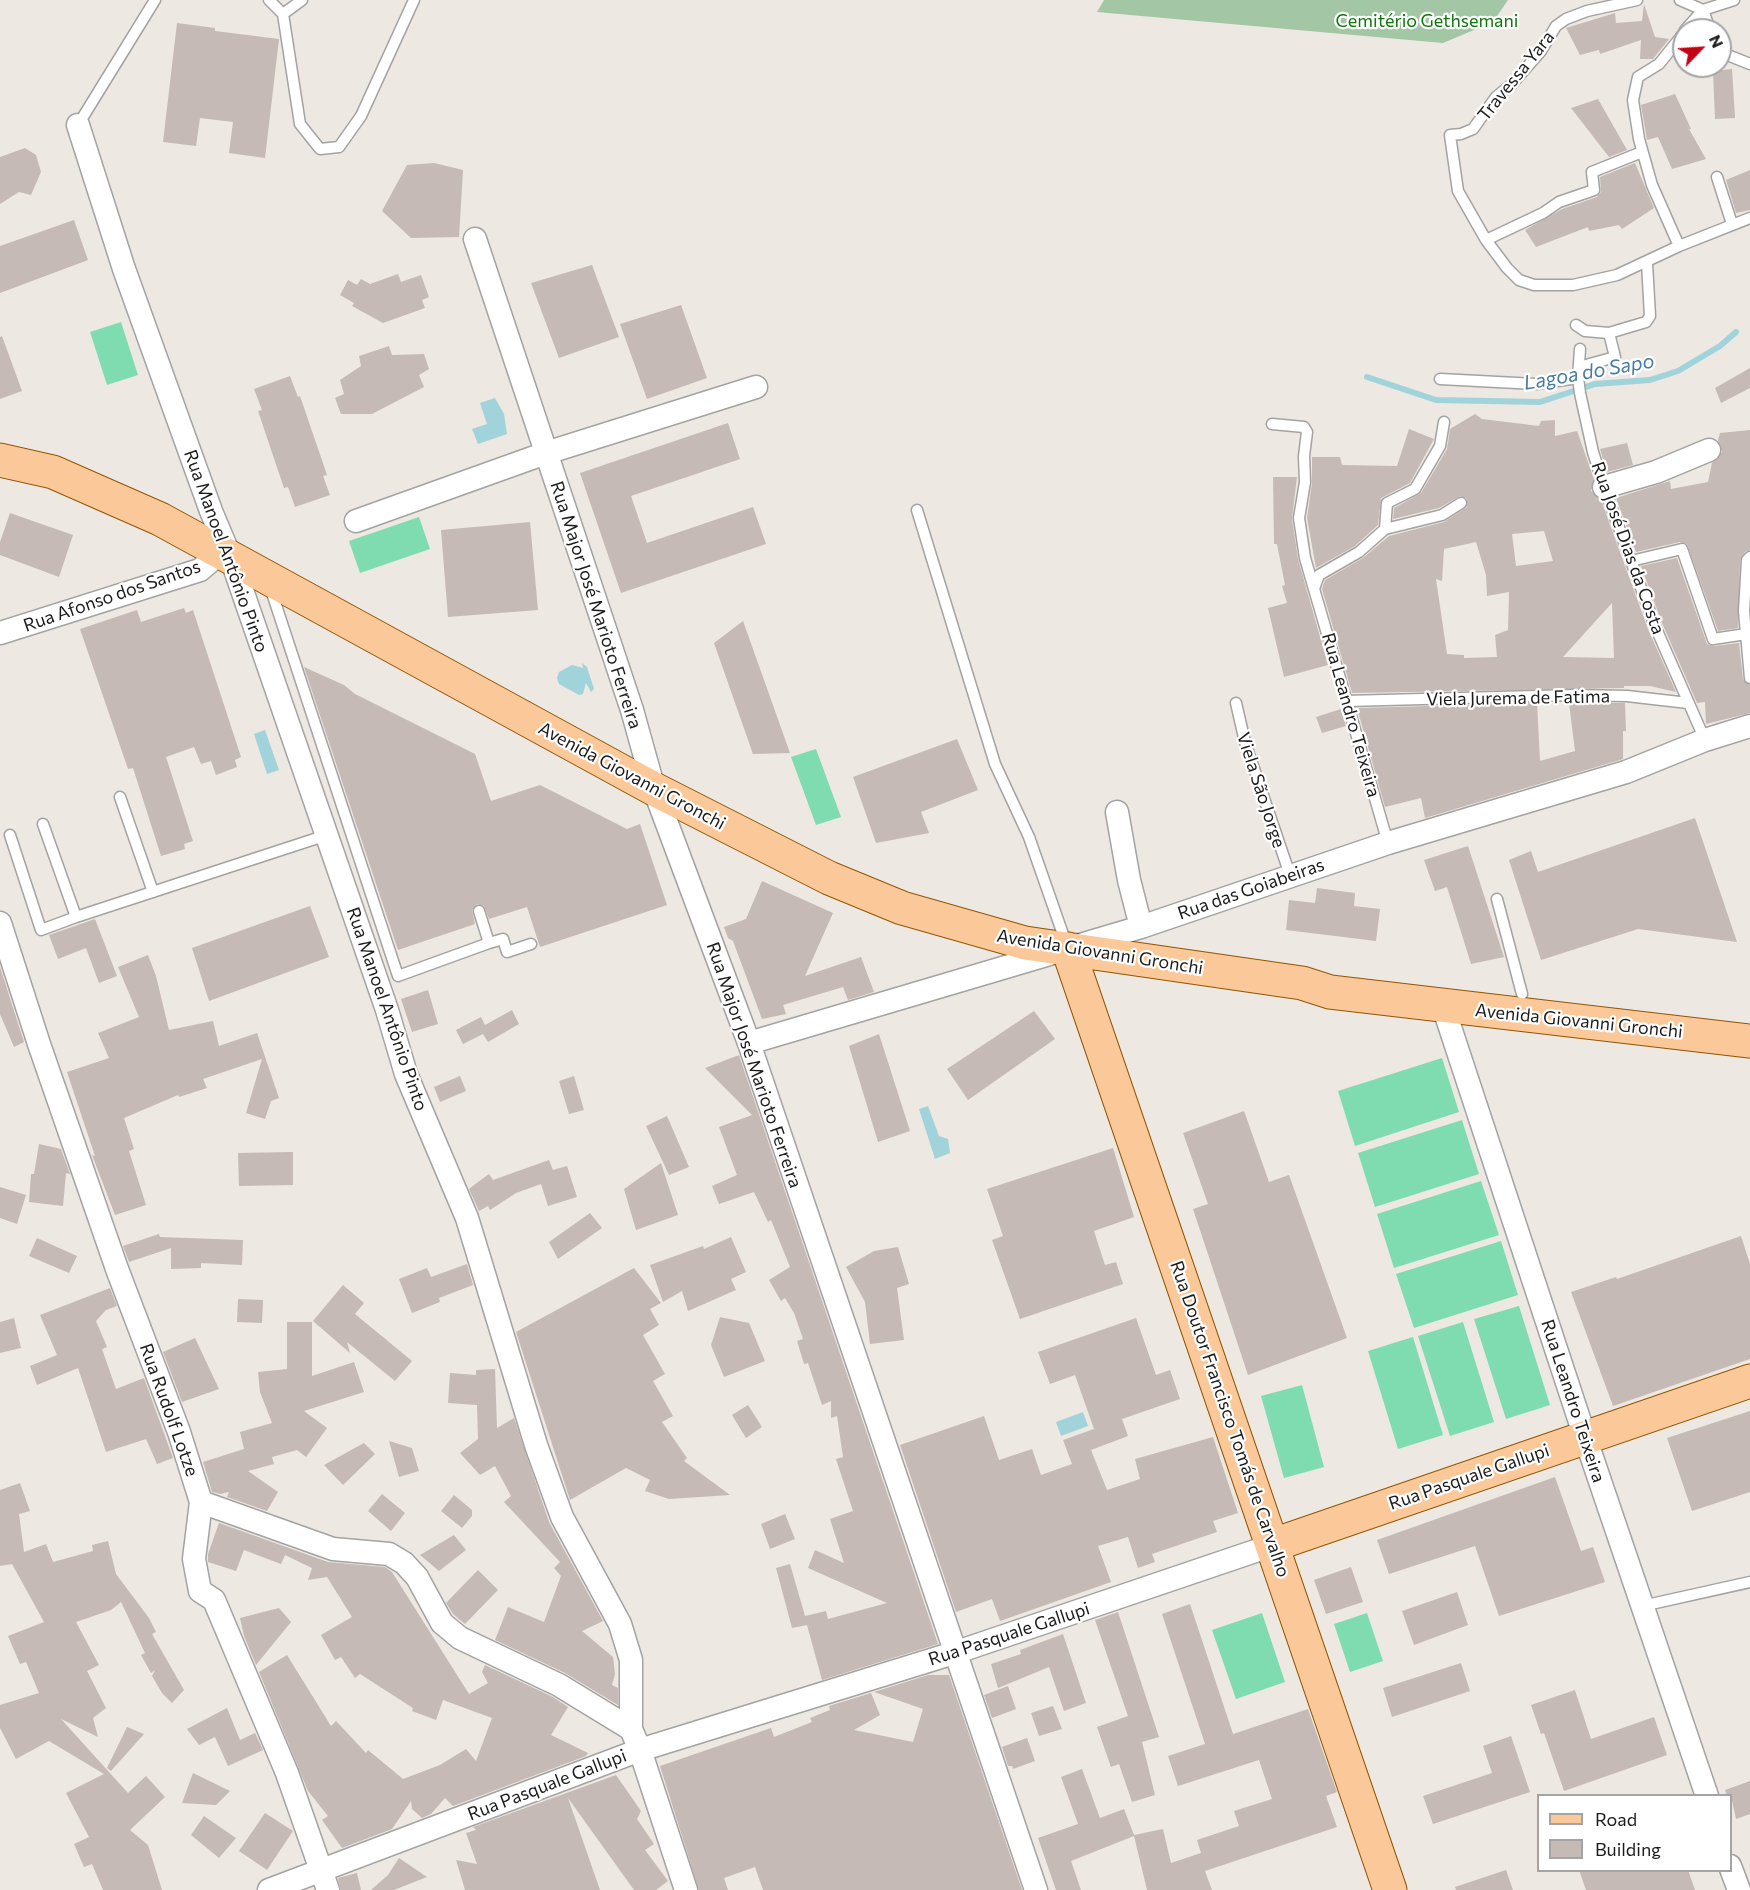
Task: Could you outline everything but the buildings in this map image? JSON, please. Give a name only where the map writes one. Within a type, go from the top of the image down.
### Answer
[{"type":"main road","name":"Avenida Giovanni Gronchi","points":[[0,460],[53,472],[160,519],[654,789],[828,878],[902,908],[1025,943],[1302,983],[1330,992],[1750,1041]]},
{"type":"main road","name":"Rua Doutor Francisco Tomás de Carvalho","points":[[1068,949],[1390,1890]]},
{"type":"main road","name":"Avenida Giovanni Gronchi","points":[[1302,983],[1328,976],[1441,984],[1750,1023]]},
{"type":"main road","points":[[1443,1006],[1441,998],[1446,995],[1521,1000],[1535,996]]},
{"type":"main road","name":"Rua Pasquale Gallupi","points":[[1273,1545],[1750,1381]]},
{"type":"street","name":"Rua Manoel Antônio Pinto","points":[[78,125],[124,269],[327,835],[406,1074],[467,1218],[536,1445],[562,1517],[620,1624],[631,1660],[631,1729],[686,1890]]},
{"type":"street","name":"Rua Major José Marioto Ferreira","points":[[475,239],[632,710],[654,789],[749,1043],[1036,1890]]},
{"type":"street","points":[[357,521],[546,453],[756,387]]},
{"type":"street","points":[[1604,487],[1666,468],[1709,450]]},
{"type":"street","name":"Rua Afonso dos Santos","points":[[0,633],[200,570],[226,557]]},
{"type":"street","name":"Rua das Goiabeiras","points":[[749,1043],[1141,927],[1388,843],[1626,772],[1705,740],[1750,726]]},
{"type":"street","points":[[1117,812],[1129,880],[1141,927]]},
{"type":"street","name":"Rua Rudolf Lotze","points":[[0,923],[50,1077],[117,1269],[179,1432],[201,1502],[194,1559],[200,1591],[214,1600],[222,1617],[287,1773],[325,1880]]},
{"type":"street","name":"Rua Leandro Teixeira","points":[[1443,1006],[1585,1437],[1706,1794]]},
{"type":"street","points":[[201,1502],[333,1550],[389,1554],[404,1563],[417,1577],[442,1623],[460,1638],[559,1685],[631,1729]]},
{"type":"street","name":"Rua Pasquale Gallupi","points":[[269,1890],[325,1880],[640,1750],[957,1652],[1273,1545]]},
{"type":"street","points":[[1732,1869],[1739,1890]]},
{"type":"lane","points":[[78,125],[155,0]]},
{"type":"lane","points":[[269,0],[283,14],[289,66],[300,124],[320,149],[339,147],[361,116],[414,0]]},
{"type":"lane","points":[[283,14],[302,0]]},
{"type":"lane","name":"Travessa Yara","points":[[1637,0],[1587,11],[1556,26],[1541,51],[1512,84],[1496,97],[1473,129],[1461,134],[1450,135],[1458,191],[1486,240],[1519,280],[1534,285],[1573,285],[1617,275],[1647,263]]},
{"type":"lane","points":[[1680,0],[1704,10]]},
{"type":"lane","points":[[1697,18],[1704,10],[1734,0]]},
{"type":"lane","points":[[1704,10],[1706,18]]},
{"type":"lane","points":[[1672,48],[1659,64],[1638,77],[1635,86],[1635,120],[1652,184],[1679,246]]},
{"type":"lane","points":[[1732,57],[1750,64]]},
{"type":"lane","points":[[1486,240],[1543,213],[1559,202],[1594,190],[1592,172],[1642,152]]},
{"type":"lane","points":[[1717,177],[1732,224]]},
{"type":"lane","points":[[1576,325],[1586,331],[1609,333],[1646,322],[1650,316],[1647,263],[1679,246],[1750,219]]},
{"type":"lane","points":[[1440,379],[1536,384],[1578,373],[1615,357],[1609,333]]},
{"type":"lane","name":"Rua José Dias da Costa","points":[[1580,349],[1578,373],[1593,452],[1604,487],[1631,561],[1705,740]]},
{"type":"lane","points":[[1385,529],[1387,503],[1415,489],[1440,446],[1444,422]]},
{"type":"lane","name":"Rua Leandro Teixeira","points":[[1272,424],[1304,427],[1307,432],[1305,482],[1299,518],[1305,558],[1388,843]]},
{"type":"lane","points":[[1315,586],[1318,577],[1359,552],[1385,529],[1442,515],[1461,503]]},
{"type":"lane","points":[[916,510],[995,764],[1029,837],[1068,949]]},
{"type":"lane","points":[[1631,561],[1682,549],[1713,639],[1746,634]]},
{"type":"lane","points":[[1750,556],[1747,560],[1746,573],[1746,634],[1750,678]]},
{"type":"lane","points":[[268,579],[398,976],[503,939],[507,952],[531,944]]},
{"type":"lane","name":"Viela Jurema de Fatima","points":[[1346,701],[1575,695],[1627,696],[1688,703]]},
{"type":"lane","name":"Viela São Jorge","points":[[1236,703],[1245,742],[1290,876]]},
{"type":"lane","points":[[120,797],[153,892]]},
{"type":"lane","points":[[43,824],[76,917]]},
{"type":"lane","points":[[10,835],[41,930],[327,835]]},
{"type":"lane","points":[[1497,899],[1535,996]]},
{"type":"lane","points":[[479,911],[489,943]]},
{"type":"lane","points":[[1642,1606],[1750,1582]]},
{"type":"green space","name":"Cemitério Gethsemani","points":[[1104,0],[1508,0],[1493,22],[1443,43],[1097,12]]},
{"type":"green space","points":[[121,322],[138,375],[107,385],[90,332]]},
{"type":"green space","points":[[419,517],[430,549],[360,573],[349,541]]},
{"type":"green space","points":[[816,749],[841,817],[816,825],[791,757]]},
{"type":"green space","points":[[1442,1058],[1459,1112],[1355,1146],[1338,1091]]},
{"type":"green space","points":[[1462,1120],[1479,1174],[1375,1207],[1358,1153]]},
{"type":"green space","points":[[1481,1181],[1499,1235],[1394,1268],[1377,1214]]},
{"type":"green space","points":[[1501,1241],[1518,1295],[1414,1328],[1396,1274]]},
{"type":"green space","points":[[1519,1306],[1550,1405],[1506,1419],[1474,1319]]},
{"type":"green space","points":[[1463,1322],[1494,1422],[1450,1436],[1418,1336]]},
{"type":"green space","points":[[1413,1337],[1443,1435],[1398,1449],[1368,1351]]},
{"type":"green space","points":[[1302,1385],[1324,1467],[1284,1478],[1261,1396]]},
{"type":"green space","points":[[1262,1613],[1285,1682],[1236,1699],[1212,1630]]},
{"type":"green space","points":[[1367,1613],[1383,1661],[1350,1672],[1334,1624]]},
{"type":"water","points":[[495,398],[504,414],[507,434],[478,444],[472,429],[487,424],[480,403]]},
{"type":"water","points":[[582,663],[587,667],[594,689],[591,692],[586,683],[583,694],[579,695],[559,684],[557,678],[559,672],[572,665],[583,668]]},
{"type":"water","points":[[265,730],[279,770],[267,774],[254,734]]},
{"type":"water","points":[[928,1106],[939,1136],[948,1139],[950,1153],[935,1159],[919,1109]]},
{"type":"water","points":[[1083,1412],[1088,1426],[1061,1436],[1056,1422]]},
{"type":"waterway","name":"Lagoa do Sapo","points":[[1367,377],[1436,400],[1540,402],[1595,384],[1650,380],[1678,371],[1720,346],[1736,332]]}]
